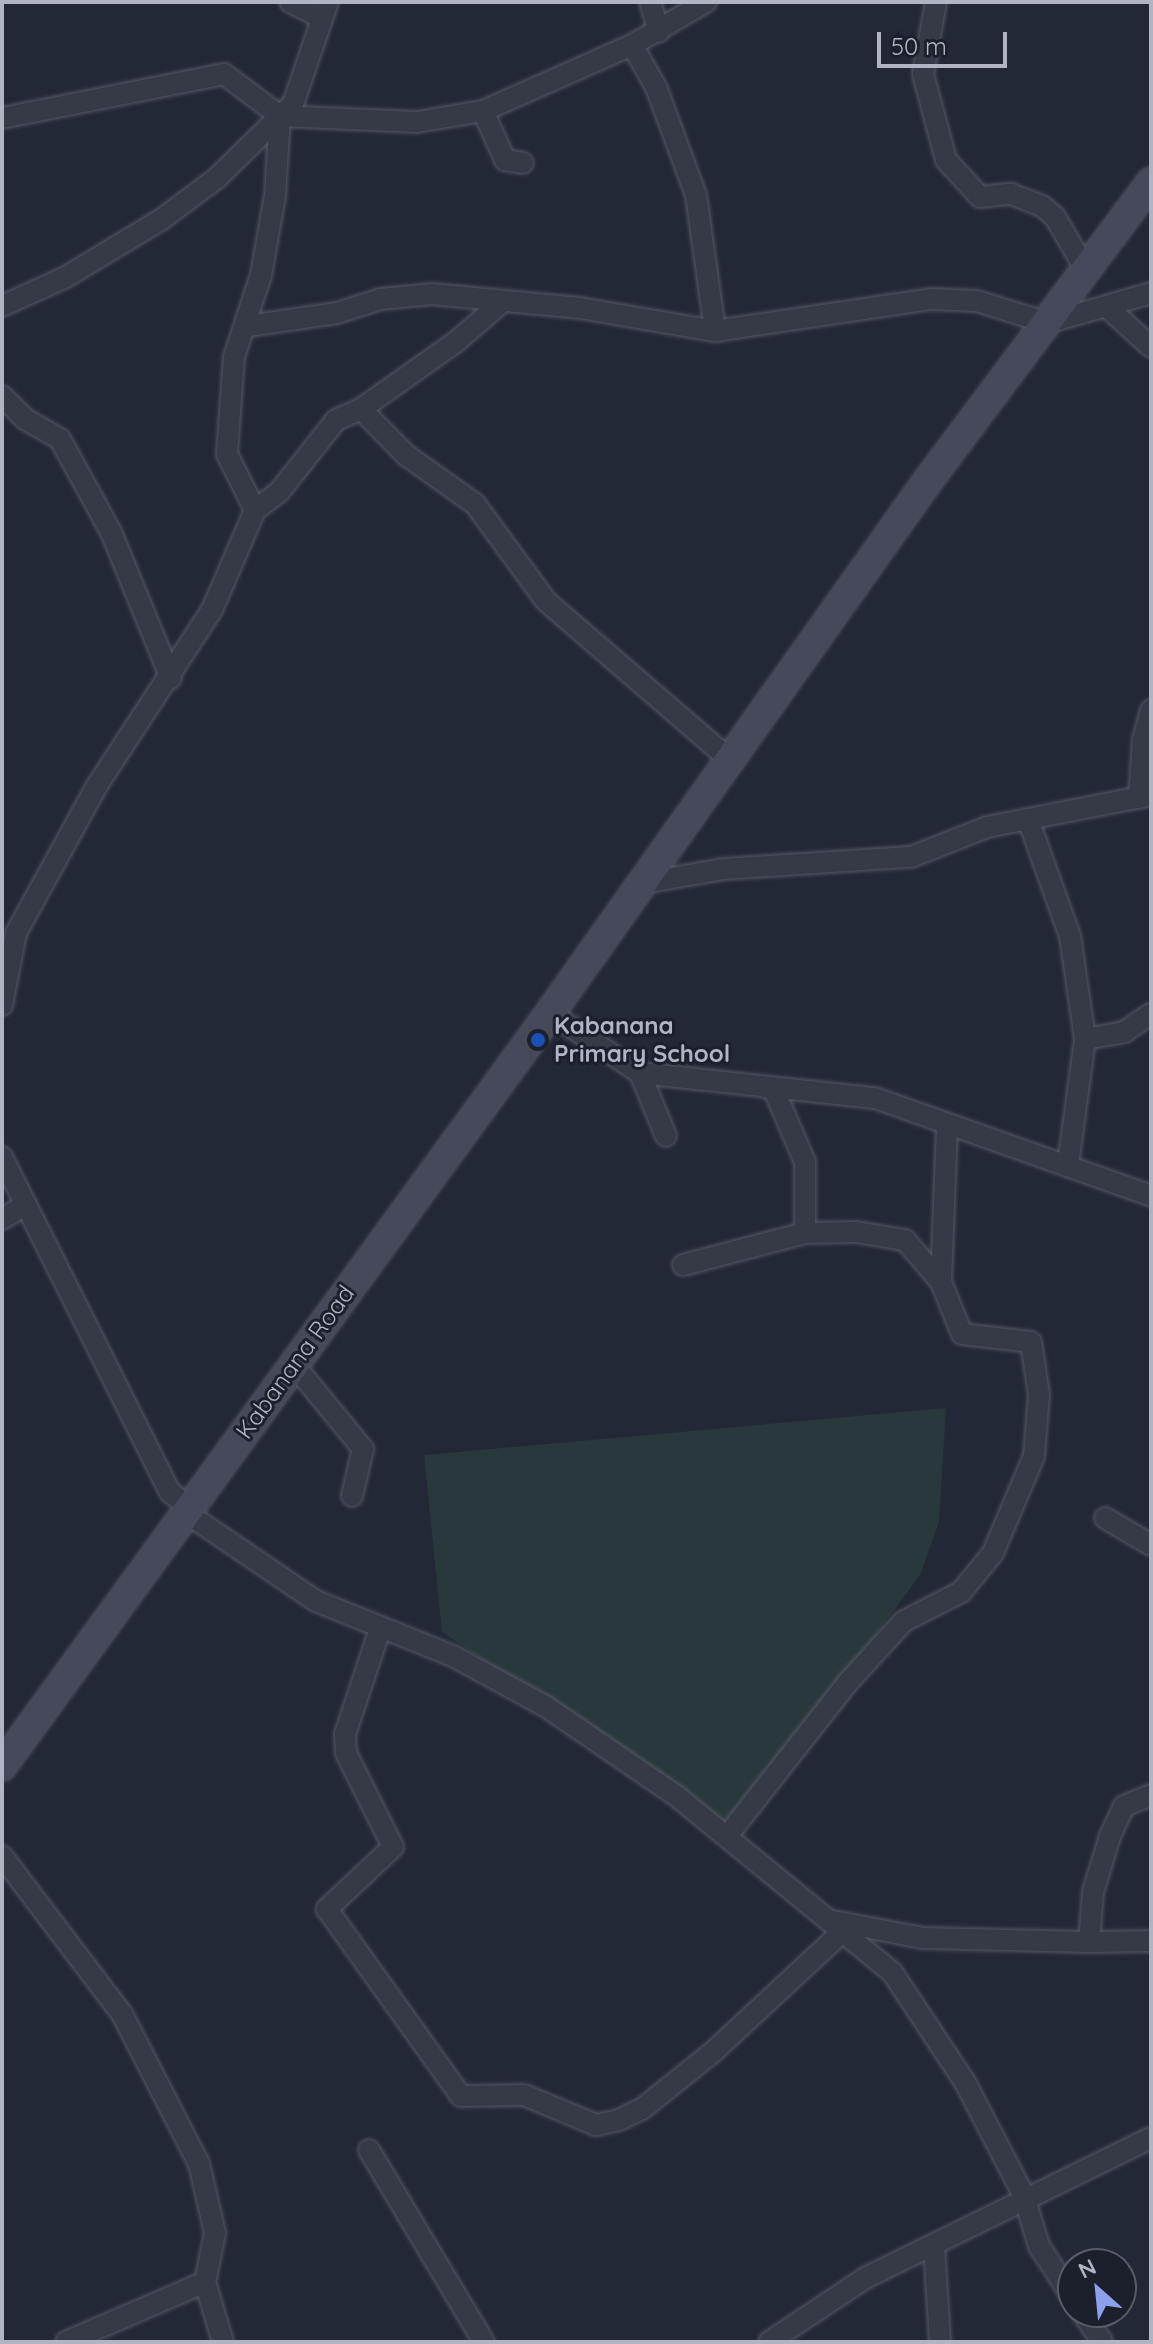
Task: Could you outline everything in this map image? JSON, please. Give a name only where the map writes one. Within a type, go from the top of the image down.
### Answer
[{"type":"street","points":[[2,306],[66,277],[162,219],[217,178],[293,104],[325,10],[290,2]]},
{"type":"street","points":[[650,2],[659,32]]},
{"type":"street","points":[[2,118],[224,74],[280,116],[417,122],[483,111],[659,32],[706,2]]},
{"type":"street","points":[[936,2],[923,74],[946,160],[980,197],[1011,194],[1042,206],[1055,217],[1086,270]]},
{"type":"street","points":[[632,45],[656,87],[696,195],[715,331]]},
{"type":"street","points":[[483,111],[505,160],[523,163]]},
{"type":"street","points":[[255,510],[227,454],[234,357],[248,326],[275,196],[280,116]]},
{"type":"street","name":"Kabanana Road","points":[[2,1766],[550,1013],[637,884],[728,758],[1151,183]]},
{"type":"street","points":[[248,326],[410,296],[467,294],[502,302],[580,308],[715,331],[931,299],[977,301],[1047,323],[1151,293]]},
{"type":"street","points":[[2,1005],[16,933],[98,784],[171,678],[212,610],[255,510],[279,492],[320,434],[336,420],[361,409],[457,341],[502,302]]},
{"type":"street","points":[[1107,307],[1151,347]]},
{"type":"street","points":[[2,396],[25,419],[60,439],[111,532],[171,678]]},
{"type":"street","points":[[361,409],[406,455],[475,504],[546,601],[728,758]]},
{"type":"street","points":[[637,884],[723,869],[911,857],[987,827],[1145,796],[1143,740],[1151,710]]},
{"type":"street","points":[[1028,819],[1070,936],[1085,1039],[1068,1165]]},
{"type":"street","points":[[550,1013],[640,1073],[875,1098],[947,1127],[1068,1165],[1151,1196]]},
{"type":"street","points":[[1085,1039],[1124,1032],[1151,1014]]},
{"type":"street","points":[[640,1073],[666,1136]]},
{"type":"street","points":[[761,1086],[774,1090],[805,1162],[805,1233]]},
{"type":"street","points":[[941,1282],[947,1127]]},
{"type":"street","points":[[2,1157],[170,1492],[187,1509],[316,1601],[455,1657],[545,1706],[728,1835],[838,1926],[901,1984],[966,2084],[1024,2196],[1039,2246],[1057,2274]]},
{"type":"street","points":[[2,1219],[25,1205]]},
{"type":"street","points":[[683,1265],[805,1233],[856,1232],[905,1240],[941,1282],[962,1334],[1032,1344],[1040,1423],[1034,1456],[1008,1525],[961,1592],[912,1615],[849,1681],[728,1835]]},
{"type":"street","points":[[294,1365],[363,1449],[352,1496]]},
{"type":"street","points":[[1105,1518],[1151,1544]]},
{"type":"street","points":[[380,1629],[345,1734],[346,1753],[393,1847],[331,1900],[327,1909],[461,2096],[524,2095],[596,2125],[619,2120],[642,2109],[713,2052],[838,1926]]},
{"type":"street","points":[[1089,1942],[1093,1892],[1110,1836],[1124,1806],[1151,1795]]},
{"type":"street","points":[[2,1856],[122,2014],[199,2164],[215,2233],[205,2282],[223,2342]]},
{"type":"street","points":[[838,1926],[923,1938],[1151,1941]]},
{"type":"street","points":[[769,2342],[867,2277],[934,2246],[1024,2196],[1151,2138]]},
{"type":"street","points":[[369,2150],[484,2342]]},
{"type":"street","points":[[934,2246],[940,2342]]},
{"type":"street","points":[[66,2342],[205,2282]]},
{"type":"shaded area","points":[[946,1408],[939,1522],[920,1575],[733,1828],[442,1632],[424,1455]]},
{"type":"place","name":"Kabanana Primary School","points":[[538,1040]]}]
